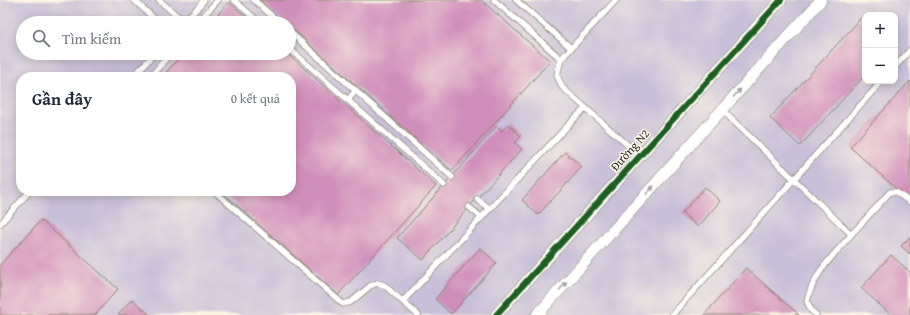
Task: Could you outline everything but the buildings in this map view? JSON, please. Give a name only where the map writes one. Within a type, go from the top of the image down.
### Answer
[{"type":"street","name":"Đường N2","points":[[496,315],[781,0]]},
{"type":"street","points":[[537,315],[821,0]]},
{"type":"lane","points":[[134,0],[152,16]]},
{"type":"lane","points":[[159,0],[178,16]]},
{"type":"lane","points":[[188,16],[193,13],[204,0]]},
{"type":"lane","points":[[203,16],[218,0]]},
{"type":"lane","points":[[234,0],[252,16]]},
{"type":"lane","points":[[254,0],[272,16]]},
{"type":"lane","points":[[494,0],[561,59]]},
{"type":"lane","points":[[516,0],[571,48]]},
{"type":"lane","points":[[616,0],[561,59],[557,75],[562,87],[640,156]]},
{"type":"lane","points":[[296,37],[452,177]]},
{"type":"lane","points":[[898,64],[910,50]]},
{"type":"lane","points":[[296,54],[444,185]]},
{"type":"lane","points":[[138,72],[149,60]]},
{"type":"lane","points":[[154,72],[165,60]]},
{"type":"lane","points":[[672,315],[879,84]]},
{"type":"lane","points":[[348,100],[356,90]]},
{"type":"lane","points":[[403,301],[586,108]]},
{"type":"lane","points":[[722,110],[851,234]]},
{"type":"lane","points":[[816,315],[811,310],[807,301],[810,290],[821,269],[890,192],[896,192],[910,202]]},
{"type":"lane","points":[[0,224],[25,196]]},
{"type":"lane","points":[[220,196],[343,304],[351,302],[370,286],[377,283],[384,285],[418,315]]},
{"type":"lane","points":[[477,199],[490,209]]},
{"type":"lane","points":[[469,207],[482,218]]},
{"type":"shaded area","points":[[0,0],[910,0],[910,315],[0,315]]},
{"type":"cycle path","points":[[496,315],[781,0]]}]
